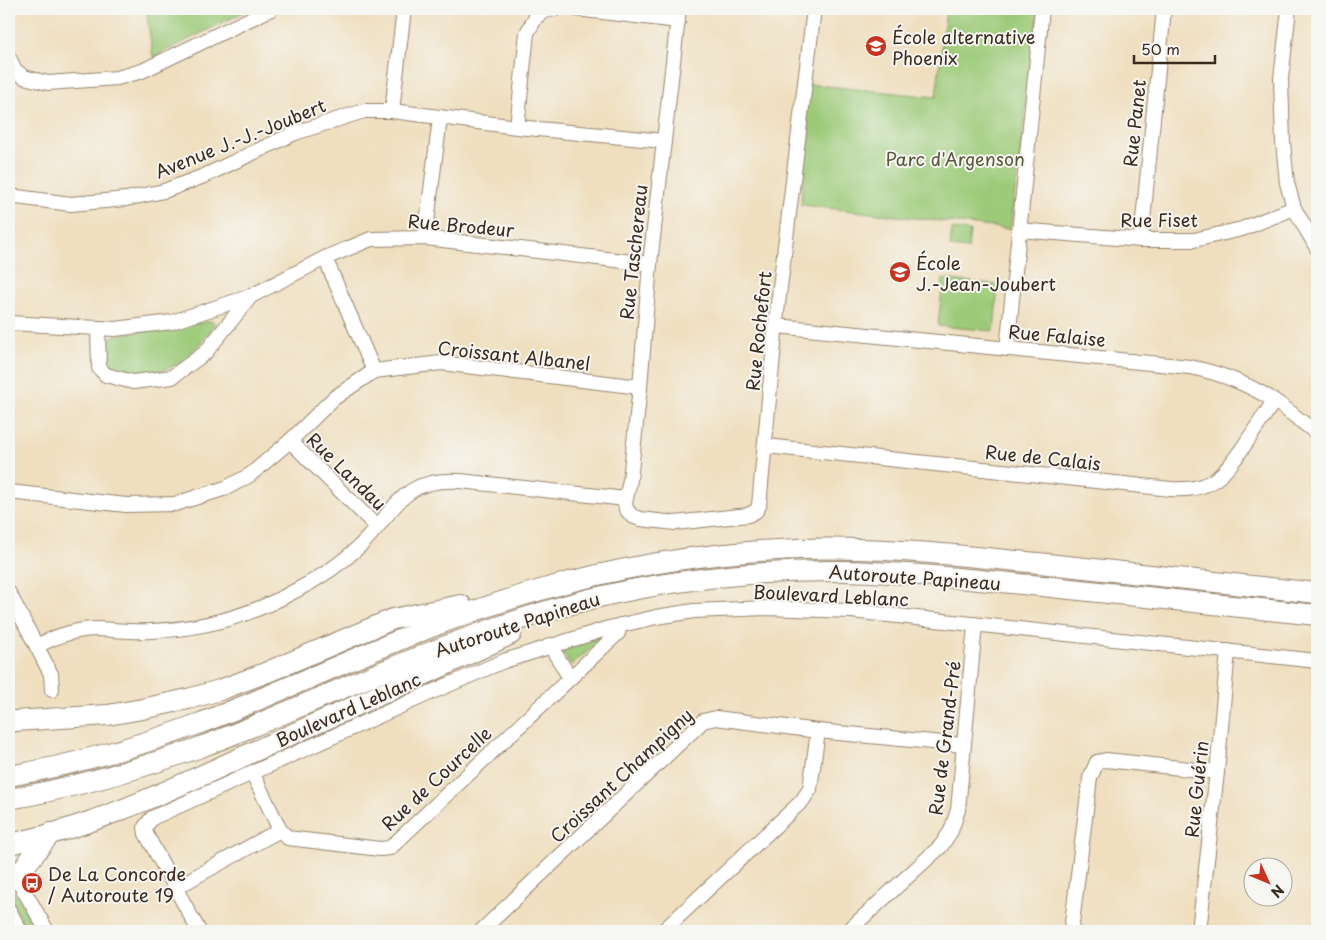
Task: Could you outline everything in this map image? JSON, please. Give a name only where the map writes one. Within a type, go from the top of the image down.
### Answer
[{"type":"highway","name":"Autoroute Papineau","points":[[9,776],[89,759],[166,735],[238,708],[436,625],[500,602],[628,568],[695,557],[765,551],[846,549],[954,555],[1317,593]]},
{"type":"highway","name":"Autoroute Papineau","points":[[9,799],[98,780],[198,748],[444,647],[506,624],[570,605],[647,587],[710,578],[777,572],[847,571],[972,579],[1317,615]]},
{"type":"highway","points":[[11,721],[108,715],[173,703],[249,680],[393,619],[563,584]]},
{"type":"highway","points":[[9,844],[51,833],[113,812],[188,781],[420,678],[570,605]]},
{"type":"highway","points":[[13,872],[28,862],[51,833]]},
{"type":"street","points":[[9,58],[15,70],[24,77],[48,83],[117,78],[142,71],[271,9]]},
{"type":"street","points":[[392,111],[404,9]]},
{"type":"street","points":[[518,127],[527,33],[536,17],[554,9]]},
{"type":"street","points":[[576,9],[678,15]]},
{"type":"street","name":"Rue Rochefort","points":[[626,499],[626,509],[632,516],[661,523],[683,523],[751,514],[759,506],[777,326],[814,9]]},
{"type":"street","points":[[1007,349],[1042,9]]},
{"type":"street","name":"Rue Panet","points":[[1141,240],[1164,9]]},
{"type":"street","points":[[1289,9],[1281,79],[1282,142],[1287,183],[1294,208],[1317,248]]},
{"type":"street","name":"Rue Taschereau","points":[[626,499],[630,480],[640,387],[650,264],[678,15]]},
{"type":"street","name":"Avenue J.-J.-Joubert","points":[[9,196],[71,204],[126,199],[164,191],[204,176],[295,133],[364,111],[392,111],[518,127],[664,141]]},
{"type":"street","points":[[425,238],[440,118]]},
{"type":"street","name":"Rue Fiset","points":[[1019,230],[1141,240],[1194,240],[1242,229],[1294,208]]},
{"type":"street","name":"Rue Brodeur","points":[[9,323],[115,329],[172,322],[251,296],[325,258],[371,239],[425,238],[650,264]]},
{"type":"street","points":[[325,258],[374,371]]},
{"type":"street","name":"Rue Brodeur","points":[[98,328],[99,368],[106,375],[133,382],[172,377],[205,353],[251,296]]},
{"type":"street","name":"Rue Falaise","points":[[777,326],[1190,367],[1228,378],[1251,388],[1274,401],[1317,434]]},
{"type":"street","name":"Croissant Albanel","points":[[9,492],[126,505],[175,504],[226,488],[250,475],[290,441],[334,398],[374,371],[441,363],[640,387]]},
{"type":"street","name":"Rue de Calais","points":[[766,446],[1171,490],[1189,489],[1211,483],[1224,474],[1274,401]]},
{"type":"street","name":"Rue Landau","points":[[290,441],[377,526]]},
{"type":"street","points":[[37,646],[57,636],[74,632],[97,629],[141,632],[174,630],[248,612],[283,597],[324,573],[360,545],[405,494],[417,487],[440,480],[626,499]]},
{"type":"street","points":[[9,593],[51,674],[52,690]]},
{"type":"street","name":"Boulevard Leblanc","points":[[175,888],[144,827],[148,821],[158,814],[484,669],[550,645],[656,617],[694,611],[766,608],[851,611],[1317,661]]},
{"type":"street","name":"Rue de Courcelle","points":[[280,830],[284,836],[292,839],[380,849],[390,848],[618,634],[620,625]]},
{"type":"street","name":"Rue de Grand-Pré","points":[[848,931],[941,846],[951,831],[958,810],[975,625]]},
{"type":"street","points":[[550,645],[570,678]]},
{"type":"street","name":"Rue Guérin","points":[[1199,931],[1217,772],[1228,651]]},
{"type":"street","name":"Croissant Champigny","points":[[481,931],[703,721],[716,718],[963,745]]},
{"type":"street","points":[[663,931],[802,801],[810,789],[818,730]]},
{"type":"street","points":[[1071,931],[1090,778],[1097,762],[1106,760],[1217,772]]},
{"type":"street","points":[[199,931],[175,888],[280,830],[252,772]]},
{"type":"street","points":[[13,872],[46,931]]},
{"type":"street","points":[[9,910],[20,931]]},
{"type":"green space","points":[[146,9],[250,9],[153,57]]},
{"type":"green space","name":"Parc d'Argenson","points":[[946,9],[1039,9],[1010,229],[801,205],[806,84],[936,97]]},
{"type":"green space","points":[[952,229],[970,231],[968,249],[950,247]]},
{"type":"green space","points":[[943,279],[998,285],[994,331],[938,326]]},
{"type":"green space","points":[[212,321],[215,324],[197,347],[182,361],[165,370],[143,373],[108,370],[103,364],[104,342],[108,338],[116,335]]},
{"type":"green space","points":[[595,638],[598,641],[597,643],[572,665],[569,663],[561,650]]},
{"type":"green space","points":[[9,882],[37,931],[27,931],[9,896]]},
{"type":"place","name":"École alternative Phoenix","points":[[876,46]]},
{"type":"place","name":"École J.-Jean-Joubert","points":[[900,272]]},
{"type":"place","name":"De La Concorde / Autoroute 19","points":[[32,883]]}]
